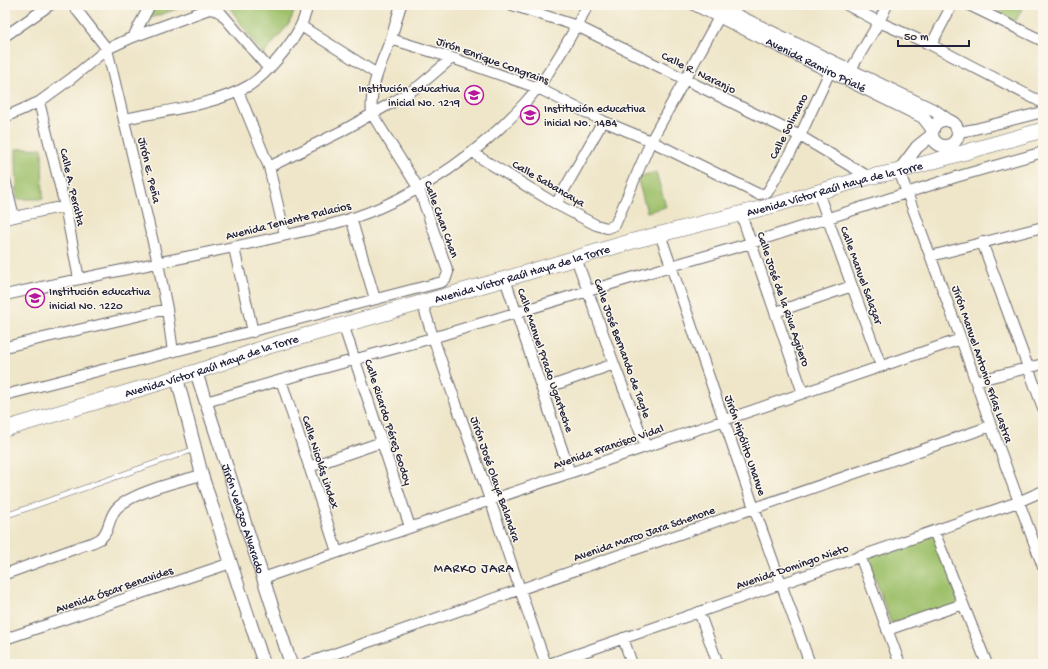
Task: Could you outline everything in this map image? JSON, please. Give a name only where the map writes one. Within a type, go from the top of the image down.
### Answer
[{"type":"main road","name":"Avenida Víctor Raúl Haya de la Torre","points":[[5,429],[177,378],[270,346],[343,324],[660,234],[741,214],[869,177],[962,154],[1043,130]]},
{"type":"street","points":[[5,36],[50,5]]},
{"type":"street","name":"Jirón E. Peña","points":[[73,5],[107,49],[158,263],[173,352]]},
{"type":"street","points":[[133,37],[150,5]]},
{"type":"street","points":[[124,119],[213,100],[238,91],[251,84],[268,69],[290,43],[301,26],[308,5]]},
{"type":"street","points":[[372,114],[371,103],[377,74],[391,39],[401,5]]},
{"type":"street","name":"Calle R. Naranjo","points":[[512,5],[576,26],[800,136],[869,177]]},
{"type":"street","name":"Avenida Teniente Palacios","points":[[5,295],[234,248],[325,226],[377,209],[419,188],[448,170],[474,151],[501,128],[538,88],[557,59],[588,5]]},
{"type":"street","name":"Avenida Ramiro Prialé","points":[[696,5],[720,10],[832,68],[935,111],[949,121]]},
{"type":"street","points":[[847,5],[879,22],[932,45],[1043,103]]},
{"type":"street","points":[[848,75],[879,22],[887,5]]},
{"type":"street","points":[[932,45],[952,5]]},
{"type":"street","points":[[969,5],[1043,41]]},
{"type":"street","points":[[5,117],[39,102],[72,78],[107,49],[133,37],[209,9],[221,13],[268,69]]},
{"type":"street","points":[[651,142],[685,80],[720,10]]},
{"type":"street","points":[[301,26],[377,74]]},
{"type":"street","name":"Jirón Enrique Congrains","points":[[391,39],[452,58],[538,88],[603,121],[651,142],[758,194]]},
{"type":"street","points":[[270,167],[342,131],[419,86],[452,58]]},
{"type":"street","name":"Calle Solimano","points":[[758,194],[767,193],[800,136],[832,68]]},
{"type":"street","name":"Avenida Ramiro Prialé","points":[[848,75],[923,117],[934,136],[941,159]]},
{"type":"street","points":[[238,91],[270,167],[284,235]]},
{"type":"street","name":"Calle A. Peralta","points":[[39,102],[65,206],[79,280]]},
{"type":"street","points":[[962,154],[959,135],[957,127],[949,121],[944,120],[935,125],[934,136],[942,146],[952,145],[959,135],[975,129],[1043,112]]},
{"type":"street","name":"Calle Chan Chan","points":[[372,114],[419,188],[448,272],[446,278],[442,282],[375,300]]},
{"type":"street","points":[[556,204],[603,121]]},
{"type":"street","points":[[899,170],[917,147],[934,136]]},
{"type":"street","name":"Calle Sabancaya","points":[[474,151],[480,157],[556,204],[596,225],[607,228],[615,225],[651,142]]},
{"type":"street","name":"Avenida Víctor Raúl Haya de la Torre","points":[[206,402],[517,313],[751,243],[907,193],[1043,152]]},
{"type":"street","name":"Jirón Manuel Antonio Frías Lastra","points":[[899,170],[961,339],[1018,502],[1043,567]]},
{"type":"street","points":[[5,180],[10,218],[65,206]]},
{"type":"street","name":"Calle Manuel Salazar","points":[[818,192],[881,366]]},
{"type":"street","name":"Calle José de la Riva Agüero","points":[[741,214],[803,393]]},
{"type":"street","points":[[5,395],[375,300],[351,218]]},
{"type":"street","points":[[931,256],[1043,227]]},
{"type":"street","name":"Jirón Hipólito Unanue","points":[[660,234],[723,420],[810,664]]},
{"type":"street","points":[[982,242],[1043,408]]},
{"type":"street","points":[[234,248],[253,332]]},
{"type":"street","name":"Calle José Bernando de Tagle","points":[[576,258],[646,447]]},
{"type":"street","name":"Calle Manuel Prado Ugarteche","points":[[505,279],[570,473]]},
{"type":"street","points":[[776,312],[852,286]]},
{"type":"street","name":"Jirón José Olaya Balandra","points":[[422,302],[432,338],[490,500],[519,590],[546,664]]},
{"type":"street","points":[[5,347],[167,310]]},
{"type":"street","name":"Calle Ricardo Pérez Godoy","points":[[343,324],[410,527]]},
{"type":"street","name":"Avenida Francisco Vidal","points":[[263,578],[961,339]]},
{"type":"street","points":[[543,389],[614,364]]},
{"type":"street","points":[[976,381],[1043,364]]},
{"type":"street","name":"Jirón Velazco Alvarado","points":[[196,372],[291,664]]},
{"type":"street","name":"Jirón Velazco Alvarado","points":[[177,378],[202,475],[264,664]]},
{"type":"street","name":"Calle Nicolás Lindex","points":[[281,380],[337,552]]},
{"type":"street","name":"Avenida Marco Jara Schenone","points":[[305,664],[991,426]]},
{"type":"street","points":[[309,467],[382,442]]},
{"type":"street","points":[[5,574],[100,539],[106,533],[113,513],[118,507],[136,496],[202,475]]},
{"type":"street","name":"Avenida Domingo Nieto","points":[[549,664],[1018,502],[1043,491]]},
{"type":"street","points":[[934,531],[987,664]]},
{"type":"street","points":[[860,556],[900,664]]},
{"type":"street","name":"Avenida Óscar Benavides","points":[[5,640],[231,563]]},
{"type":"street","points":[[887,630],[963,604]]},
{"type":"street","points":[[699,612],[718,664]]},
{"type":"street","points":[[623,638],[632,664]]},
{"type":"lane","points":[[5,516],[196,449]]},
{"type":"green space","points":[[149,5],[188,5],[145,20]]},
{"type":"green space","points":[[228,5],[297,5],[289,24],[264,54],[261,53]]},
{"type":"green space","points":[[1003,5],[1024,5],[1014,24],[997,16]]},
{"type":"green space","points":[[42,148],[43,199],[17,199],[16,149]]},
{"type":"green space","points":[[656,172],[666,207],[647,212],[637,177]]},
{"type":"green space","points":[[934,531],[963,604],[891,623],[866,554]]},
{"type":"place","name":"Institución educativa inicial No. 1219","points":[[474,95]]},
{"type":"place","name":"Institución educativa inicial No. 1484","points":[[530,115]]},
{"type":"place","name":"Institución educativa inicial No. 1220","points":[[35,298]]},
{"type":"district","name":"MARKO JARA","points":[[474,567]]}]
